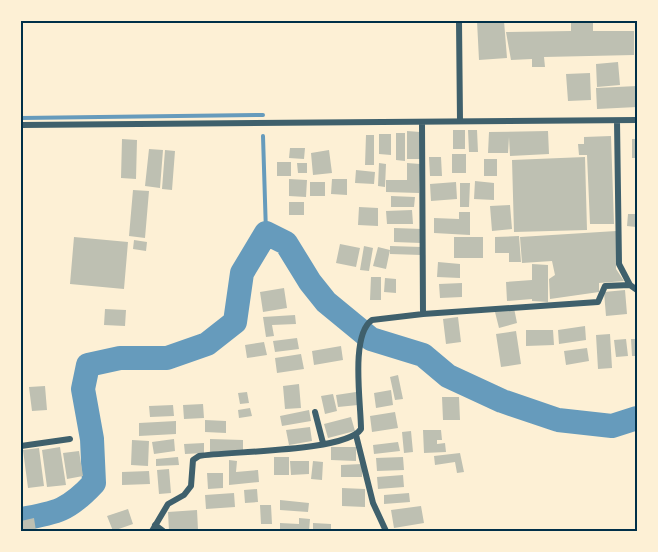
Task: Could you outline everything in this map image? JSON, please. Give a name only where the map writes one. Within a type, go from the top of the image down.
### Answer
[{"type":"street","points":[[459,21],[460,121]]},
{"type":"street","points":[[21,125],[637,120]]},
{"type":"street","points":[[617,121],[619,264],[630,285],[637,290]]},
{"type":"street","points":[[422,122],[423,314]]},
{"type":"street","points":[[164,531],[153,528],[168,504],[188,491],[193,460],[199,456],[291,449],[357,435],[361,429],[360,338],[366,325],[372,320],[423,314],[598,302],[605,286],[630,285]]},
{"type":"street","points":[[315,412],[323,443]]},
{"type":"street","points":[[357,435],[373,502],[386,531]]},
{"type":"street","points":[[21,446],[70,439]]},
{"type":"building","points":[[477,21],[504,21],[507,58],[479,60]]},
{"type":"building","points":[[571,21],[593,21],[593,31],[634,31],[634,55],[544,57],[545,67],[532,67],[532,59],[511,60],[506,32],[571,31]]},
{"type":"building","points":[[618,62],[620,85],[597,87],[596,64]]},
{"type":"building","points":[[590,73],[591,100],[568,101],[566,74]]},
{"type":"building","points":[[637,86],[637,107],[597,109],[596,88]]},
{"type":"building","points":[[453,130],[465,130],[465,149],[453,149]]},
{"type":"building","points":[[468,130],[477,130],[478,152],[469,152]]},
{"type":"building","points":[[407,131],[420,132],[420,159],[407,159]]},
{"type":"building","points":[[548,131],[549,154],[510,156],[509,137],[508,153],[488,153],[489,132]]},
{"type":"building","points":[[396,133],[405,133],[405,161],[396,160]]},
{"type":"building","points":[[379,134],[391,134],[391,155],[379,154]]},
{"type":"building","points":[[366,135],[374,135],[374,165],[365,165]]},
{"type":"building","points":[[611,136],[614,224],[590,224],[587,155],[579,155],[578,144],[584,144],[584,137]]},
{"type":"building","points":[[122,139],[137,140],[136,179],[121,178]]},
{"type":"building","points":[[632,139],[637,139],[637,158],[632,158]]},
{"type":"building","points":[[290,148],[305,148],[304,159],[289,158]]},
{"type":"building","points":[[149,149],[163,150],[160,188],[145,186]]},
{"type":"building","points":[[165,150],[175,151],[172,190],[162,189]]},
{"type":"building","points":[[329,150],[332,173],[313,175],[311,153]]},
{"type":"building","points":[[452,154],[466,154],[466,173],[452,173]]},
{"type":"building","points":[[429,157],[441,157],[442,176],[430,176]]},
{"type":"building","points":[[585,157],[587,230],[514,232],[512,160]]},
{"type":"building","points":[[484,159],[497,159],[497,176],[484,176]]},
{"type":"building","points":[[277,162],[291,162],[291,176],[277,176]]},
{"type":"building","points":[[297,163],[307,163],[307,173],[298,173]]},
{"type":"building","points":[[379,163],[386,164],[385,187],[378,186]]},
{"type":"building","points":[[407,163],[420,164],[419,193],[386,192],[386,180],[407,180]]},
{"type":"building","points":[[356,170],[375,172],[374,184],[355,183]]},
{"type":"building","points":[[289,179],[307,180],[306,197],[289,196]]},
{"type":"building","points":[[332,179],[347,179],[347,195],[331,194]]},
{"type":"building","points":[[475,181],[494,183],[494,200],[474,199]]},
{"type":"building","points":[[310,182],[325,182],[325,196],[310,196]]},
{"type":"building","points":[[456,182],[457,199],[431,201],[430,184]]},
{"type":"building","points":[[460,183],[470,183],[469,207],[460,207]]},
{"type":"building","points":[[133,190],[149,191],[145,238],[129,236]]},
{"type":"building","points":[[391,196],[415,197],[414,207],[391,207]]},
{"type":"building","points":[[289,202],[304,202],[304,215],[289,215]]},
{"type":"building","points":[[510,205],[512,229],[492,231],[490,206]]},
{"type":"building","points":[[359,207],[378,208],[378,226],[358,225]]},
{"type":"building","points":[[412,210],[413,224],[387,224],[386,211]]},
{"type":"building","points":[[459,212],[470,212],[470,235],[434,233],[434,218],[459,219]]},
{"type":"building","points":[[628,214],[637,214],[636,227],[627,226]]},
{"type":"building","points":[[394,228],[422,229],[421,243],[394,242]]},
{"type":"building","points":[[616,231],[616,269],[624,281],[599,283],[599,292],[550,299],[549,279],[555,275],[552,261],[522,263],[520,237]]},
{"type":"building","points":[[519,236],[521,262],[509,262],[509,253],[495,253],[495,237]]},
{"type":"building","points":[[74,237],[128,242],[124,289],[70,284]]},
{"type":"building","points":[[454,237],[483,237],[483,258],[454,258]]},
{"type":"building","points":[[134,240],[147,242],[146,251],[133,249]]},
{"type":"building","points":[[340,244],[360,248],[356,267],[336,263]]},
{"type":"building","points":[[364,246],[373,248],[369,271],[360,270]]},
{"type":"building","points":[[390,246],[422,247],[421,255],[390,254]]},
{"type":"building","points":[[378,247],[390,250],[386,269],[373,266]]},
{"type":"building","points":[[438,262],[460,264],[460,278],[437,277]]},
{"type":"building","points":[[532,264],[548,265],[548,302],[532,301],[532,299],[507,301],[506,282],[532,280]]},
{"type":"building","points":[[371,277],[381,277],[381,300],[370,300]]},
{"type":"building","points":[[385,278],[396,279],[396,293],[384,292]]},
{"type":"building","points":[[462,283],[462,297],[440,298],[439,284]]},
{"type":"building","points":[[284,288],[287,308],[263,312],[260,292]]},
{"type":"building","points":[[625,290],[627,314],[606,316],[604,292]]},
{"type":"building","points":[[514,308],[517,323],[499,328],[495,312]]},
{"type":"building","points":[[105,309],[126,310],[125,326],[104,325]]},
{"type":"building","points":[[295,315],[296,324],[272,325],[274,336],[266,337],[263,317]]},
{"type":"building","points":[[458,317],[461,342],[446,344],[443,319]]},
{"type":"building","points":[[585,326],[586,340],[559,344],[558,330]]},
{"type":"building","points":[[526,330],[553,330],[554,345],[526,346]]},
{"type":"building","points":[[516,331],[521,364],[501,367],[496,334]]},
{"type":"building","points":[[610,334],[612,368],[598,369],[596,335]]},
{"type":"building","points":[[297,338],[299,349],[275,352],[273,341]]},
{"type":"building","points":[[626,339],[628,356],[616,357],[614,340]]},
{"type":"building","points":[[631,339],[637,339],[637,356],[632,356]]},
{"type":"building","points":[[264,342],[267,355],[247,358],[245,345]]},
{"type":"building","points":[[341,346],[343,360],[314,365],[312,351]]},
{"type":"building","points":[[587,348],[589,361],[566,365],[564,351]]},
{"type":"building","points":[[301,354],[304,369],[277,373],[275,358]]},
{"type":"building","points":[[398,375],[403,399],[395,400],[390,377]]},
{"type":"building","points":[[299,384],[301,408],[285,409],[283,386]]},
{"type":"building","points":[[45,386],[47,410],[32,411],[29,387]]},
{"type":"building","points":[[391,390],[393,405],[376,408],[374,393]]},
{"type":"building","points":[[247,392],[249,403],[240,404],[238,393]]},
{"type":"building","points":[[356,392],[358,405],[338,407],[336,395]]},
{"type":"building","points":[[333,394],[337,411],[325,414],[321,396]]},
{"type":"building","points":[[442,397],[459,397],[460,420],[443,420]]},
{"type":"building","points":[[203,404],[204,418],[184,419],[183,405]]},
{"type":"building","points":[[173,405],[174,416],[150,417],[149,406]]},
{"type":"building","points":[[250,408],[252,416],[239,418],[238,410]]},
{"type":"building","points":[[309,410],[311,421],[282,426],[280,416]]},
{"type":"building","points":[[395,412],[398,428],[372,432],[370,416]]},
{"type":"building","points":[[351,417],[355,431],[328,438],[324,424]]},
{"type":"building","points":[[205,420],[226,421],[226,433],[205,432]]},
{"type":"building","points":[[176,421],[176,434],[139,436],[139,423]]},
{"type":"building","points":[[310,427],[312,441],[289,445],[286,430]]},
{"type":"building","points":[[423,430],[441,430],[442,440],[437,440],[437,444],[445,443],[446,452],[424,453]]},
{"type":"building","points":[[411,431],[413,452],[404,453],[402,432]]},
{"type":"building","points":[[174,439],[175,451],[154,454],[152,442]]},
{"type":"building","points":[[210,439],[243,440],[243,452],[210,452]]},
{"type":"building","points":[[132,440],[149,441],[148,466],[131,465]]},
{"type":"building","points":[[398,442],[400,451],[374,454],[373,445]]},
{"type":"building","points":[[204,443],[204,453],[185,454],[184,444]]},
{"type":"building","points":[[60,447],[66,485],[47,487],[42,450]]},
{"type":"building","points":[[331,447],[356,447],[356,461],[331,460]]},
{"type":"building","points":[[39,448],[44,486],[28,488],[23,450]]},
{"type":"building","points":[[79,451],[83,476],[67,479],[63,453]]},
{"type":"building","points":[[460,453],[464,472],[457,473],[455,462],[435,465],[434,456]]},
{"type":"building","points":[[178,457],[179,465],[156,466],[156,459]]},
{"type":"building","points":[[274,457],[289,457],[289,475],[274,475]]},
{"type":"building","points":[[403,457],[404,470],[377,471],[376,458]]},
{"type":"building","points":[[229,460],[237,461],[236,472],[258,470],[259,482],[229,485]]},
{"type":"building","points":[[290,461],[309,461],[309,474],[291,475]]},
{"type":"building","points":[[313,461],[323,462],[322,480],[311,479]]},
{"type":"building","points":[[362,464],[362,477],[341,477],[341,465]]},
{"type":"building","points":[[169,469],[171,493],[159,494],[157,470]]},
{"type":"building","points":[[149,471],[150,484],[122,485],[122,472]]},
{"type":"building","points":[[207,473],[223,473],[223,488],[208,489]]},
{"type":"building","points":[[403,475],[404,487],[378,489],[377,477]]},
{"type":"building","points":[[342,488],[365,489],[365,507],[342,506]]},
{"type":"building","points":[[257,489],[258,502],[245,503],[244,490]]},
{"type":"building","points":[[234,493],[235,507],[206,509],[205,495]]},
{"type":"building","points":[[409,493],[410,502],[384,504],[384,495]]},
{"type":"building","points":[[280,500],[309,503],[308,512],[280,510]]},
{"type":"building","points":[[260,505],[271,505],[272,524],[261,524]]},
{"type":"building","points":[[421,506],[424,523],[394,528],[391,510]]},
{"type":"building","points":[[128,509],[133,524],[113,531],[107,516]]},
{"type":"building","points":[[197,510],[198,530],[169,531],[168,512]]},
{"type":"building","points":[[34,518],[36,531],[23,531],[21,521]]},
{"type":"building","points":[[299,518],[310,519],[309,531],[280,531],[280,523],[299,524]]},
{"type":"building","points":[[313,523],[331,524],[331,531],[313,531]]},
{"type":"waterway","points":[[21,118],[263,115]]},
{"type":"waterway","points":[[263,136],[266,233]]},
{"type":"waterway","points":[[21,519],[62,509],[94,483],[92,439],[83,389],[88,365],[120,358],[167,358],[207,344],[235,322],[242,273],[266,233],[286,243],[310,282],[326,302],[371,339],[423,355],[448,376],[502,401],[558,420],[612,426],[637,418]]}]
